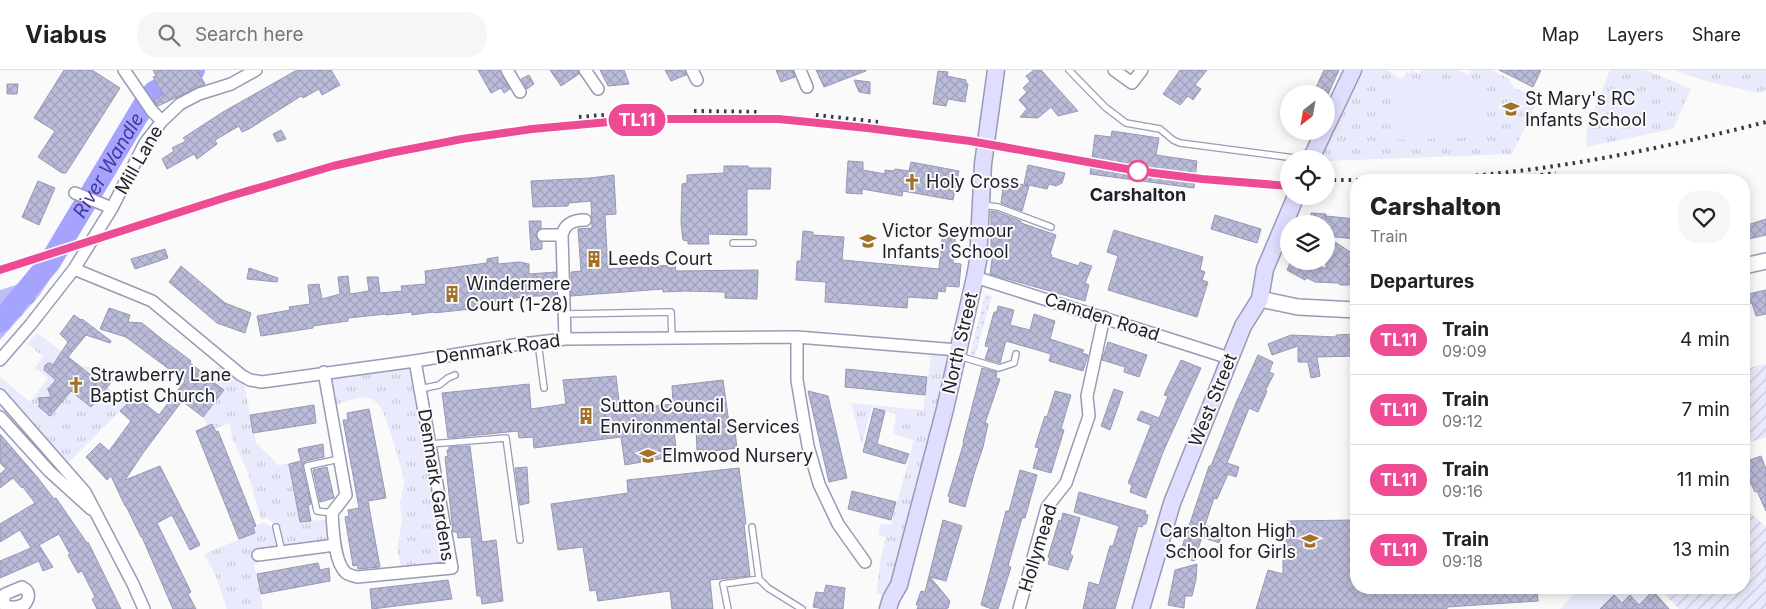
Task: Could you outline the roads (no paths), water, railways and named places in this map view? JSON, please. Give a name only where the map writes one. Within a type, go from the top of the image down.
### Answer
[{"type":"main road","name":"North Street","points":[[888,609],[891,599],[899,586],[945,409],[975,277],[978,260],[983,164],[996,70]]},
{"type":"main road","points":[[1335,107],[1352,70]]},
{"type":"main road","name":"West Street","points":[[1141,609],[1172,503],[1229,358],[1243,326],[1260,298],[1265,269],[1292,205]]},
{"type":"street","points":[[124,70],[152,112],[162,121]]},
{"type":"street","name":"Mill Lane","points":[[0,360],[74,269],[112,208],[145,143],[162,121],[180,104],[199,94],[231,84],[256,70]]},
{"type":"street","points":[[507,70],[520,92]]},
{"type":"street","points":[[585,70],[598,89]]},
{"type":"street","points":[[800,70],[807,87]]},
{"type":"street","points":[[1114,70],[1132,83],[1142,70]]},
{"type":"street","points":[[75,193],[112,208]]},
{"type":"street","points":[[565,339],[562,235],[571,222],[585,220]]},
{"type":"street","points":[[543,235],[562,235]]},
{"type":"street","points":[[1750,265],[1766,261]]},
{"type":"street","name":"Denmark Road","points":[[74,269],[152,301],[241,375],[250,380],[262,382],[565,339],[798,337],[957,353]]},
{"type":"street","name":"Camden Road","points":[[975,277],[1229,358]]},
{"type":"street","points":[[1260,298],[1298,307],[1350,310]]},
{"type":"street","name":"Hollymead","points":[[1019,609],[1047,507],[1066,483],[1089,416],[1087,396],[1104,317]]},
{"type":"street","points":[[798,337],[797,380],[808,446],[819,484],[838,524],[865,562]]},
{"type":"street","name":"Denmark Gardens","points":[[332,513],[335,545],[341,567],[347,574],[357,577],[452,568],[415,361]]},
{"type":"street","points":[[324,372],[346,495],[332,513]]},
{"type":"street","points":[[0,395],[85,492],[144,609]]},
{"type":"street","points":[[0,417],[49,471],[98,515]]},
{"type":"street","points":[[258,555],[335,545]]},
{"type":"lane","points":[[1069,70],[1105,107],[1126,123],[1160,129],[1173,140],[1180,143],[1280,155]]},
{"type":"lane","points":[[980,205],[998,207],[1051,227]]},
{"type":"lane","points":[[733,243],[753,243]]},
{"type":"lane","points":[[565,314],[671,312],[672,338]]},
{"type":"lane","points":[[538,342],[544,388]]},
{"type":"lane","points":[[957,353],[999,368],[1014,362],[1016,354]]},
{"type":"lane","name":"Denmark Gardens","points":[[420,388],[439,385],[455,375]]},
{"type":"lane","points":[[430,444],[506,438],[520,540]]},
{"type":"lane","points":[[332,513],[317,511],[307,466],[339,459]]},
{"type":"lane","points":[[752,526],[759,579],[768,588],[802,609]]},
{"type":"lane","points":[[276,527],[282,552]]},
{"type":"lane","points":[[728,609],[723,584],[759,579]]},
{"type":"waterway","name":"River Wandle","points":[[0,322],[50,262],[145,103],[154,92],[194,70]]},
{"type":"railway","points":[[694,111],[759,112]]},
{"type":"railway","points":[[579,117],[629,113]]},
{"type":"railway","points":[[816,115],[878,122]]},
{"type":"railway","points":[[0,270],[227,197],[333,166],[461,139],[532,129],[642,119],[779,119],[867,128],[969,141],[1138,171],[1202,179],[1280,185]]},
{"type":"railway","points":[[1493,174],[1606,158],[1766,122]]},
{"type":"railway","points":[[1548,174],[1556,173]]},
{"type":"railway","points":[[1335,180],[1350,180]]},
{"type":"train","name":"TL11","points":[[0,270],[227,197],[333,166],[462,139],[532,129],[642,119],[779,119],[867,128],[970,141],[1079,162],[1138,171],[1280,186]]},
{"type":"place","name":"St Mary's RC Infants School","points":[[1511,109]]},
{"type":"place","name":"Carshalton","points":[[1138,171]]},
{"type":"place","name":"Holy Cross","points":[[912,182]]},
{"type":"place","name":"Victor Seymour Infants' School","points":[[868,241]]},
{"type":"place","name":"Leeds Court","points":[[594,259]]},
{"type":"place","name":"Windermere Court (1-28)","points":[[452,294]]},
{"type":"place","name":"Strawberry Lane Baptist Church","points":[[76,385]]},
{"type":"place","name":"Sutton Council Environmental Services","points":[[586,416]]},
{"type":"place","name":"Elmwood Nursery","points":[[648,456]]},
{"type":"place","name":"Carshalton High School for Girls","points":[[1310,541]]}]
